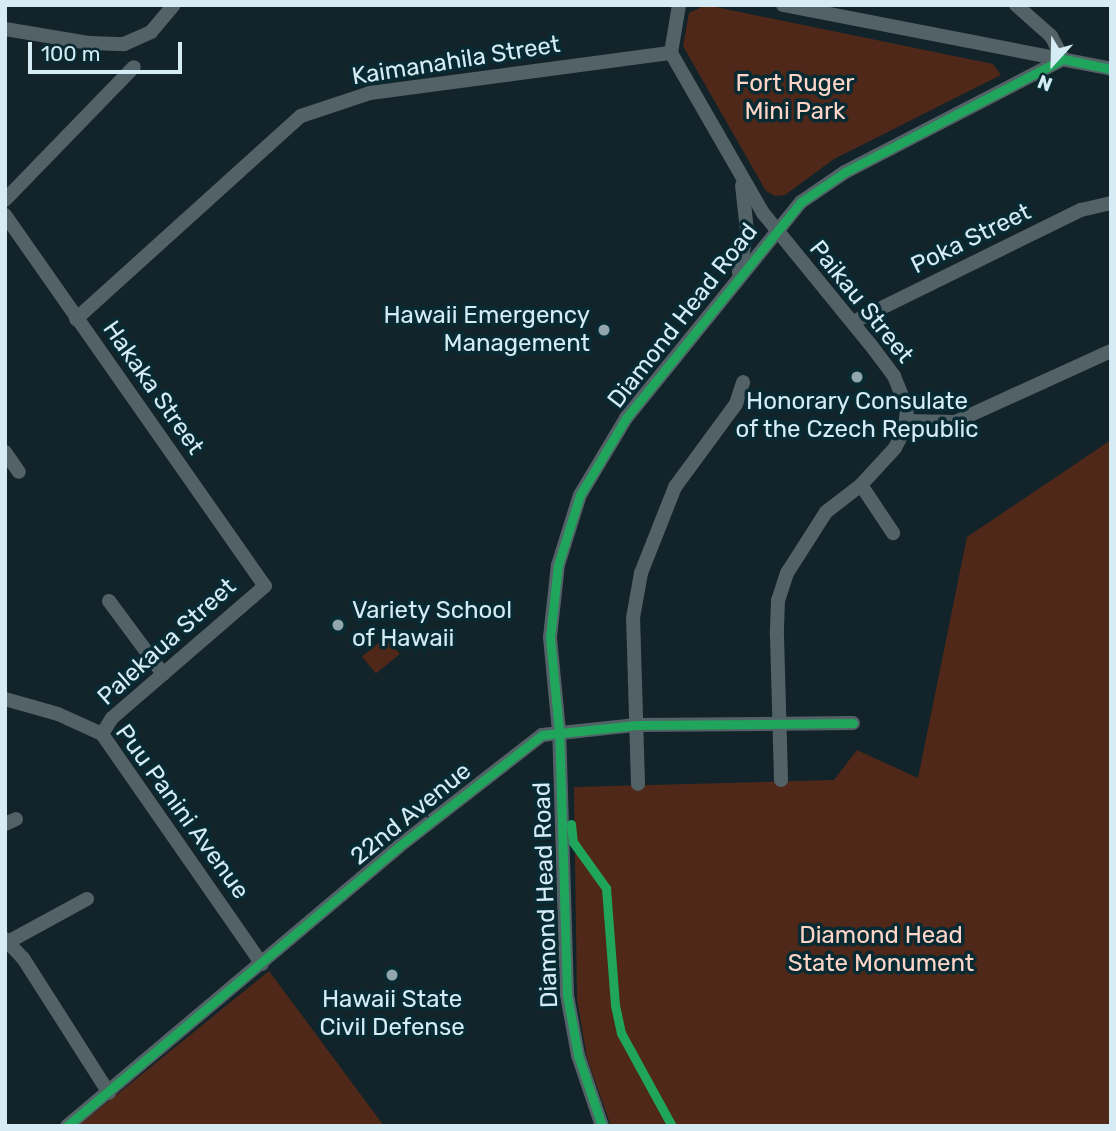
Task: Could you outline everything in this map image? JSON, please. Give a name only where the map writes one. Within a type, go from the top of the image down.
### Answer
[{"type":"street","points":[[5,29],[124,44],[151,32],[174,5]]},
{"type":"street","points":[[671,52],[679,5]]},
{"type":"street","points":[[783,5],[1111,69]]},
{"type":"street","points":[[1016,5],[1051,36],[1063,59]]},
{"type":"street","name":"Paikau Street","points":[[671,52],[741,176],[775,230],[853,322],[894,376],[907,421]]},
{"type":"street","name":"Kaimanahila Street","points":[[76,320],[301,116],[370,93],[671,52]]},
{"type":"street","name":"Diamond Head Road","points":[[602,1126],[578,1055],[567,995],[559,731],[550,637],[558,565],[580,495],[626,418],[775,230],[801,202],[845,172],[1063,59]]},
{"type":"street","points":[[5,200],[134,67]]},
{"type":"street","points":[[737,278],[747,231],[741,176]]},
{"type":"street","name":"Poka Street","points":[[853,322],[1081,210],[1111,203]]},
{"type":"street","name":"Hakaka Street","points":[[5,215],[76,320],[265,586]]},
{"type":"street","points":[[781,780],[778,600],[788,573],[827,512],[861,485],[895,448],[907,421],[955,422],[1111,351]]},
{"type":"street","points":[[638,784],[633,618],[652,536],[682,475],[736,404],[743,382]]},
{"type":"street","points":[[5,452],[19,472]]},
{"type":"street","points":[[861,485],[893,533]]},
{"type":"street","name":"Palekaua Street","points":[[102,734],[113,718],[265,586]]},
{"type":"street","points":[[109,601],[163,674]]},
{"type":"street","name":"Puu Panini Avenue","points":[[5,699],[58,714],[102,734],[262,964]]},
{"type":"street","name":"22nd Avenue","points":[[67,1126],[398,847],[533,740],[559,731],[636,725],[853,723]]},
{"type":"street","points":[[87,899],[7,940],[109,1093]]},
{"type":"green space","name":"Fort Ruger Mini Park","points":[[706,5],[993,64],[1001,75],[834,159],[785,195],[775,196],[766,191],[683,46],[689,13]]},
{"type":"green space","name":"Diamond Head State Monument","points":[[1111,440],[1111,1126],[611,1126],[587,1058],[577,999],[574,787],[834,780],[857,750],[918,778],[967,537]]},
{"type":"green space","points":[[386,637],[400,654],[376,674],[362,657]]},
{"type":"green space","points":[[269,971],[384,1126],[78,1126]]},
{"type":"cycle path","points":[[602,1126],[578,1055],[567,995],[559,731],[550,637],[558,565],[580,495],[626,418],[801,202],[845,172],[1063,59],[1111,69]]},
{"type":"cycle path","points":[[67,1126],[398,847],[542,735],[636,725],[853,723]]},
{"type":"cycle path","points":[[571,824],[573,842],[606,888],[615,1005],[621,1033],[672,1126]]},
{"type":"place","name":"Hawaii Emergency Management","points":[[604,330]]},
{"type":"place","name":"Honorary Consulate of the Czech Republic","points":[[857,377]]},
{"type":"place","name":"Variety School of Hawaii","points":[[338,625]]},
{"type":"place","name":"Hawaii State Civil Defense","points":[[392,975]]}]
